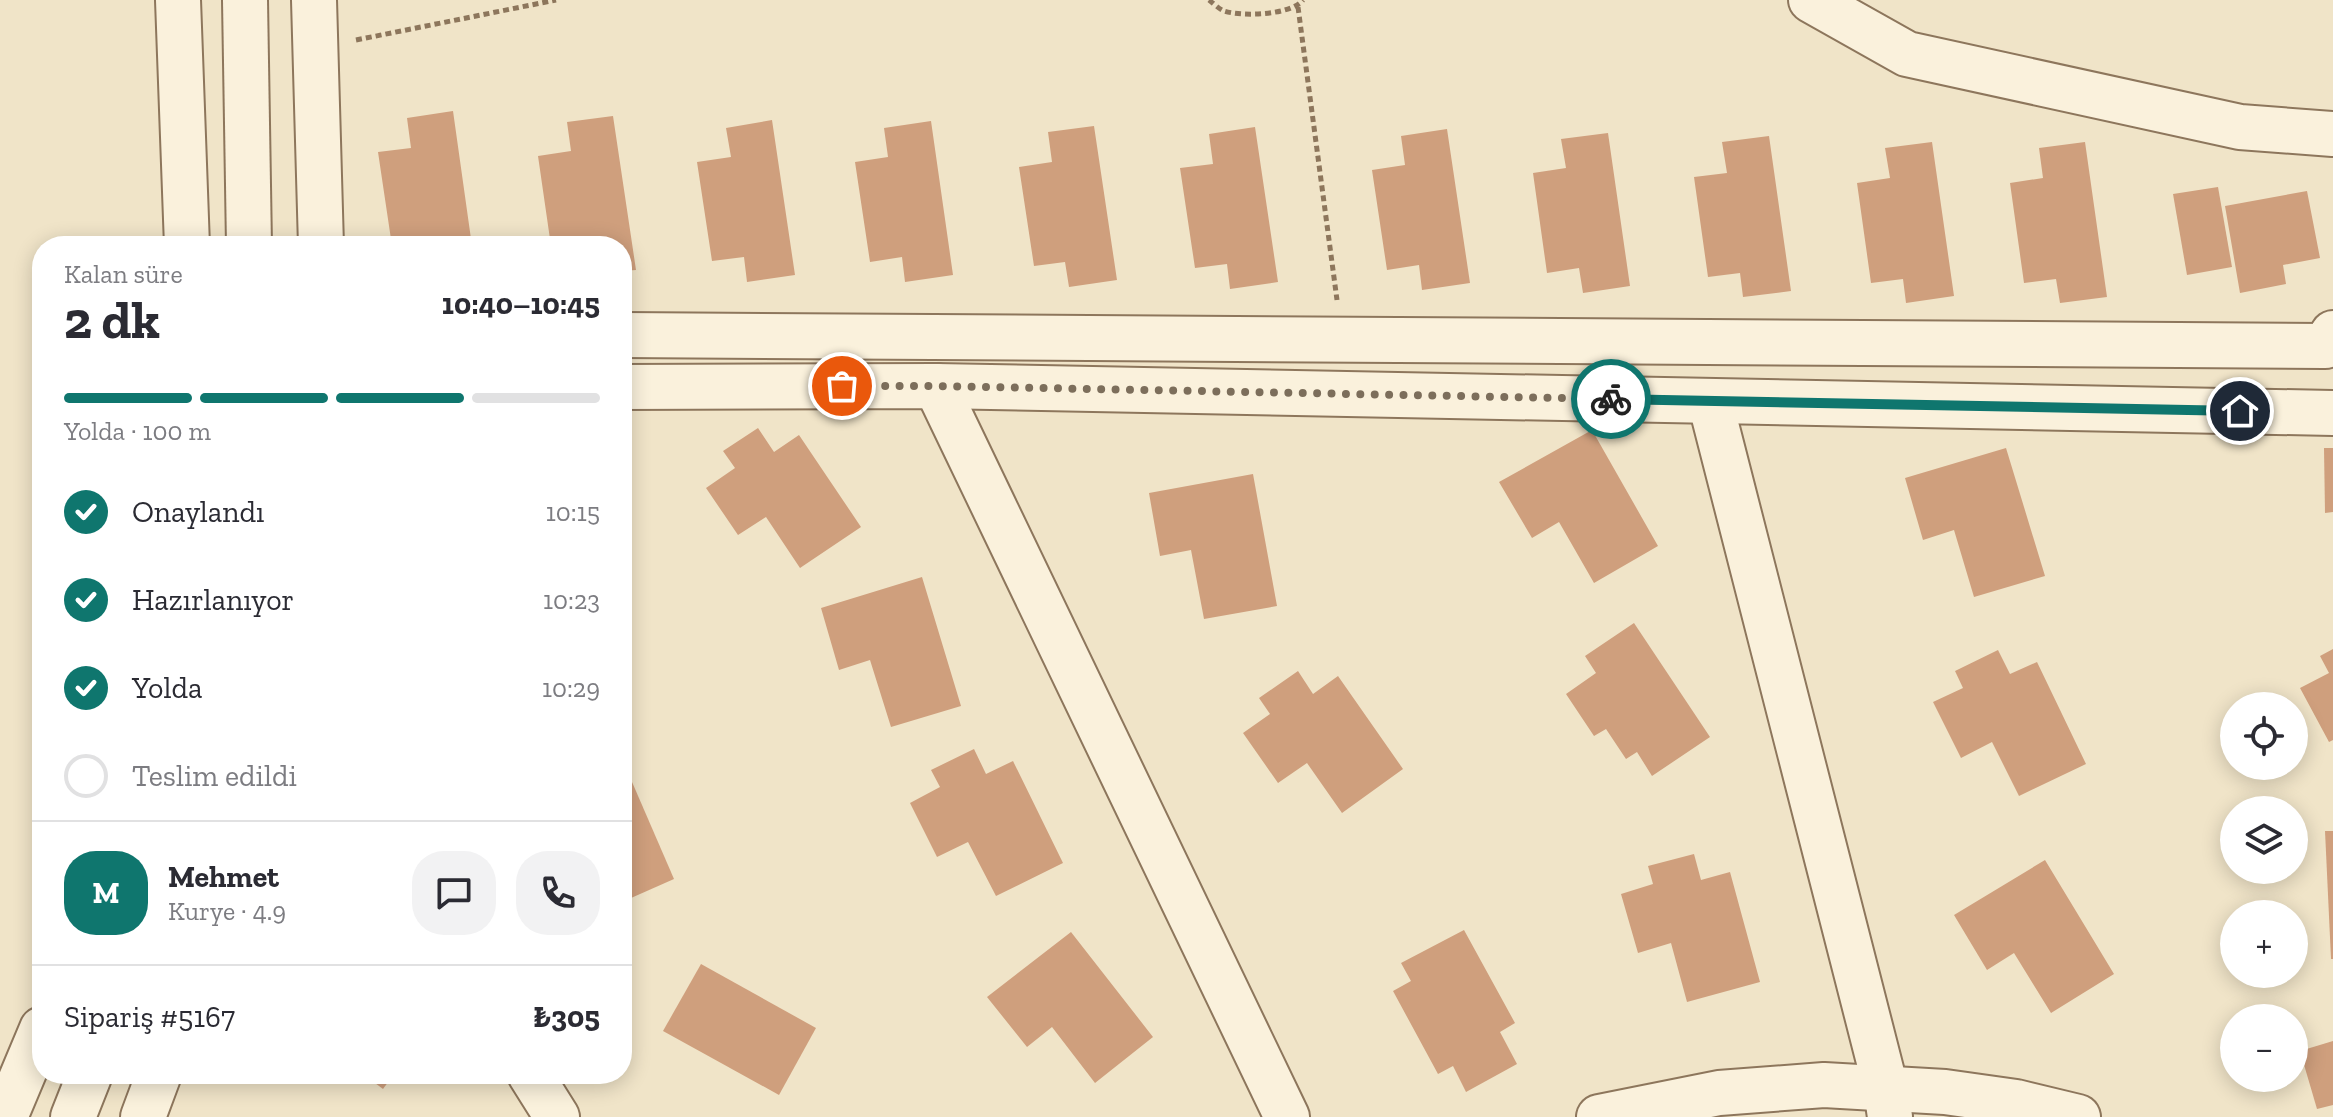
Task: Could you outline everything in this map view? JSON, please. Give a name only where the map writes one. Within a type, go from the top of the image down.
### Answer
[{"type":"street","points":[[178,0],[187,236]]},
{"type":"street","points":[[245,0],[249,236]]},
{"type":"street","points":[[314,0],[321,236]]},
{"type":"street","points":[[1811,0],[1907,54],[2240,127],[2333,134]]},
{"type":"street","points":[[632,335],[2325,346],[2333,333]]},
{"type":"street","points":[[936,386],[1287,1117]]},
{"type":"street","points":[[632,387],[936,386],[2333,413]]},
{"type":"street","points":[[1710,401],[1888,1103]]},
{"type":"street","points":[[5,1117],[32,1053]]},
{"type":"street","points":[[73,1117],[86,1084]]},
{"type":"street","points":[[143,1117],[155,1084]]},
{"type":"street","points":[[536,1084],[557,1117]]},
{"type":"street","points":[[1599,1117],[1719,1093],[1824,1085],[1888,1103],[1945,1092],[2016,1102],[2078,1117]]},
{"type":"path","points":[[316,50],[393,31],[556,0]]},
{"type":"path","points":[[1209,0],[1223,11],[1269,14],[1298,7],[1303,0]]},
{"type":"path","points":[[1298,7],[1342,340]]},
{"type":"building","points":[[453,111],[471,236],[391,236],[378,152],[411,148],[407,118]]},
{"type":"building","points":[[613,116],[631,236],[550,236],[538,156],[571,151],[567,122]]},
{"type":"building","points":[[772,120],[795,275],[747,282],[744,257],[712,261],[697,162],[731,157],[726,128]]},
{"type":"building","points":[[931,121],[953,275],[905,282],[902,257],[870,262],[855,162],[888,157],[884,128]]},
{"type":"building","points":[[1094,126],[1117,280],[1069,287],[1065,262],[1034,266],[1019,167],[1052,162],[1048,132]]},
{"type":"building","points":[[1255,127],[1278,282],[1230,289],[1227,264],[1195,268],[1180,168],[1213,164],[1209,134]]},
{"type":"building","points":[[1447,129],[1470,283],[1422,290],[1419,265],[1387,270],[1372,170],[1405,165],[1401,136]]},
{"type":"building","points":[[1608,133],[1630,286],[1583,293],[1579,268],[1547,273],[1533,173],[1566,168],[1561,139]]},
{"type":"building","points":[[1769,136],[1791,291],[1743,297],[1740,273],[1708,277],[1694,177],[1727,173],[1722,142]]},
{"type":"building","points":[[1932,142],[1954,296],[1906,303],[1903,279],[1871,283],[1857,183],[1890,178],[1885,148]]},
{"type":"building","points":[[2085,142],[2107,297],[2060,303],[2056,279],[2024,283],[2010,183],[2043,178],[2039,148]]},
{"type":"building","points":[[2218,187],[2232,267],[2187,275],[2173,194]]},
{"type":"building","points":[[2307,191],[2320,258],[2283,265],[2286,284],[2240,293],[2225,206]]},
{"type":"building","points":[[632,243],[636,270],[632,270]]},
{"type":"building","points":[[758,428],[774,452],[799,435],[861,527],[800,568],[766,517],[738,535],[706,488],[735,468],[723,451]]},
{"type":"building","points":[[1592,430],[1658,546],[1594,583],[1559,522],[1532,538],[1499,482]]},
{"type":"building","points":[[2006,448],[2045,576],[1974,597],[1954,530],[1923,540],[1905,478]]},
{"type":"building","points":[[2324,448],[2333,448],[2333,512],[2325,513]]},
{"type":"building","points":[[1253,474],[1277,606],[1204,619],[1191,550],[1160,556],[1149,493]]},
{"type":"building","points":[[922,577],[961,706],[891,727],[870,660],[839,670],[821,608]]},
{"type":"building","points":[[1634,623],[1710,737],[1652,776],[1637,752],[1626,759],[1606,729],[1594,736],[1566,694],[1596,673],[1585,656]]},
{"type":"building","points":[[2333,649],[2333,740],[2329,742],[2308,703],[2308,692],[2302,692],[2300,688],[2329,673],[2320,656]]},
{"type":"building","points":[[1998,650],[2010,674],[2037,662],[2086,764],[2019,796],[1992,742],[1961,758],[1933,702],[1963,688],[1955,671]]},
{"type":"building","points":[[1298,671],[1313,694],[1338,676],[1403,769],[1342,813],[1307,763],[1278,783],[1243,733],[1270,714],[1259,698]]},
{"type":"building","points":[[974,749],[986,774],[1013,761],[1063,863],[996,896],[968,842],[937,857],[910,803],[940,787],[931,770]]},
{"type":"building","points":[[632,782],[674,879],[632,898]]},
{"type":"building","points":[[2325,831],[2333,831],[2333,959],[2331,959]]},
{"type":"building","points":[[1694,854],[1701,880],[1730,872],[1760,982],[1687,1002],[1671,943],[1638,953],[1621,894],[1653,884],[1648,866]]},
{"type":"building","points":[[2045,860],[2114,974],[2051,1013],[2014,953],[1987,970],[1954,915]]},
{"type":"building","points":[[1464,930],[1515,1023],[1500,1032],[1517,1064],[1466,1092],[1453,1066],[1438,1074],[1393,991],[1411,981],[1401,963]]},
{"type":"building","points":[[1071,932],[1153,1037],[1095,1083],[1052,1027],[1027,1047],[987,997]]},
{"type":"building","points":[[701,964],[816,1028],[779,1095],[663,1031]]},
{"type":"building","points":[[2333,1041],[2333,1105],[2317,1109],[2308,1078],[2308,1049]]},
{"type":"way so far","points":[[842,386],[1611,399]]},
{"type":"route","points":[[1611,399],[2240,411]]}]
